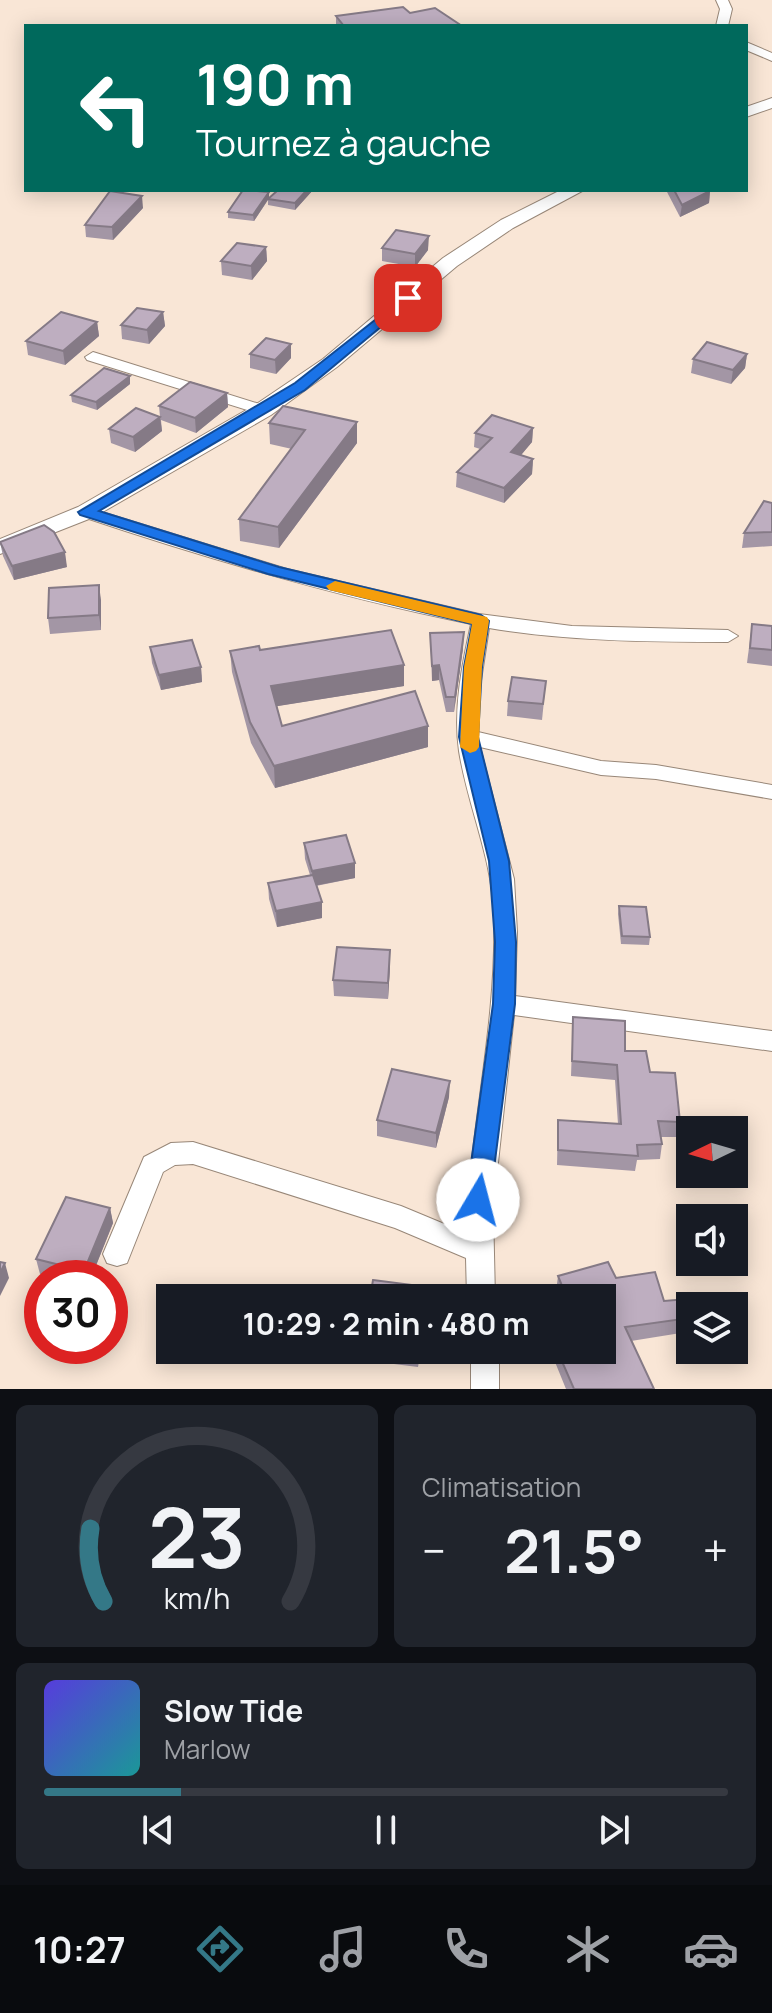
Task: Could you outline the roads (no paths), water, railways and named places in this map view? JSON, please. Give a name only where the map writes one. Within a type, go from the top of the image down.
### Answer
[{"type":"street","points":[[722,0],[726,9],[722,24]]},
{"type":"street","points":[[748,47],[772,57]]},
{"type":"street","points":[[748,111],[772,103]]},
{"type":"street","points":[[0,547],[86,512],[263,410],[330,363],[450,262],[507,224],[571,192]]},
{"type":"street","points":[[93,357],[263,410]]},
{"type":"street","points":[[86,512],[274,570],[481,621],[609,635],[728,636]]},
{"type":"street","points":[[480,1284],[476,1250],[478,1200],[504,1004],[505,908],[499,861],[468,737],[473,667],[481,621]]},
{"type":"street","points":[[468,737],[601,768],[656,772],[772,792]]},
{"type":"street","points":[[504,1004],[772,1041]]},
{"type":"street","points":[[117,1254],[153,1165],[171,1154],[193,1153],[401,1218],[476,1250]]},
{"type":"street","points":[[485,1364],[485,1389]]}]
